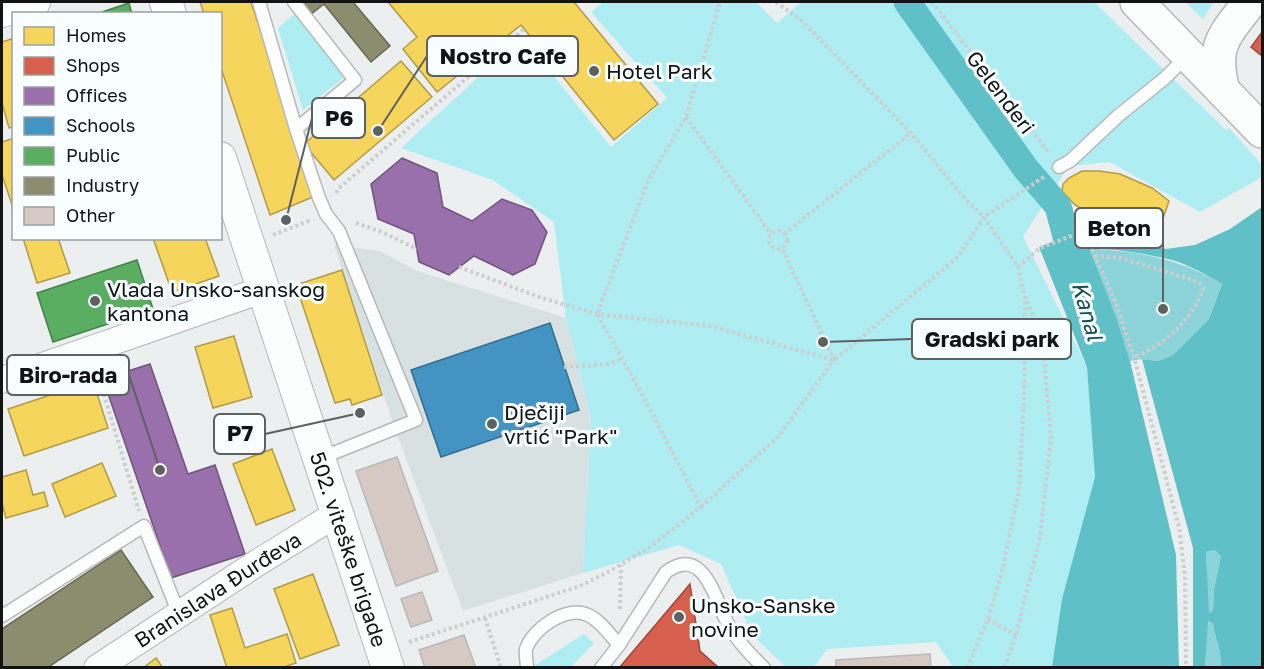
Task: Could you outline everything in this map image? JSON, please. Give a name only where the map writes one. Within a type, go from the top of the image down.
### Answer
[{"type":"main road","points":[[1137,2],[1256,124]]},
{"type":"main road","points":[[1184,50],[1191,46],[1213,42],[1224,35],[1250,2]]},
{"type":"main road","points":[[1223,91],[1218,61],[1224,35]]},
{"type":"street","points":[[2,12],[34,2]]},
{"type":"street","name":"502. viteške brigade","points":[[222,170],[226,194],[250,244],[386,658]]},
{"type":"street","points":[[2,380],[265,289]]},
{"type":"street","name":"Branislava Đurđeva","points":[[97,668],[338,513]]},
{"type":"lane","points":[[259,2],[296,129],[326,214],[339,231],[416,420],[320,459]]},
{"type":"lane","points":[[294,2],[355,80],[296,129]]},
{"type":"lane","points":[[1059,167],[1070,161],[1118,116],[1165,78],[1184,50]]},
{"type":"lane","points":[[2,616],[144,526],[179,614]]},
{"type":"lane","points":[[601,668],[619,645],[666,572],[675,565],[685,563],[693,566],[709,582],[728,624],[764,668]]},
{"type":"lane","points":[[527,668],[526,650],[536,632],[555,619],[570,614],[586,614],[598,622],[619,645]]},
{"type":"path","points":[[597,314],[648,181],[686,117],[720,2]]},
{"type":"path","points":[[776,2],[802,21],[911,133],[966,200],[984,217],[1018,267],[1025,297],[1042,336],[1051,438],[1040,537],[1016,635],[1004,668]]},
{"type":"path","name":"Gelenderi","points":[[932,2],[1059,167]]},
{"type":"path","points":[[326,214],[339,188],[524,29]]},
{"type":"path","points":[[686,117],[771,234]]},
{"type":"path","points":[[784,234],[911,133]]},
{"type":"path","points":[[386,658],[485,618],[580,586],[650,547],[701,507],[778,437],[834,360],[957,258],[984,217],[1059,167]]},
{"type":"path","points":[[250,244],[326,214],[382,232],[417,249]]},
{"type":"path","points":[[777,231],[784,234],[786,242],[782,248],[776,249],[771,246],[769,240],[771,234],[777,231]]},
{"type":"path","points":[[1018,267],[1040,248],[1084,231],[1116,303],[1134,357],[1181,538],[1185,576],[1186,668]]},
{"type":"path","points":[[782,248],[834,360]]},
{"type":"path","points":[[1095,256],[1121,258],[1161,269],[1199,282],[1203,288],[1200,298],[1178,328],[1149,351],[1134,357]]},
{"type":"path","points":[[459,267],[539,297],[597,314],[710,326],[834,360]]},
{"type":"path","points":[[967,668],[988,619],[1002,572],[1019,490],[1024,404],[1025,297]]},
{"type":"path","points":[[597,314],[701,507]]},
{"type":"path","points":[[91,350],[144,526]]},
{"type":"path","points":[[564,368],[609,364],[622,359]]},
{"type":"path","points":[[485,618],[501,668]]},
{"type":"path","points":[[988,619],[1016,635]]},
{"type":"shaded area","points":[[603,2],[756,2],[777,23],[801,2],[1094,2],[1226,130],[1229,128],[1262,165],[1262,177],[1200,212],[1110,162],[1069,166],[1023,236],[1087,367],[1095,477],[1062,599],[1052,667],[953,667],[936,642],[827,649],[814,667],[787,668],[752,635],[721,564],[679,545],[583,573],[591,418],[566,318],[554,222],[493,180],[401,148],[522,37],[611,147],[667,98],[591,12]]},
{"type":"shaded area","points":[[1185,2],[1214,2],[1203,19]]},
{"type":"shaded area","points":[[296,13],[346,76],[303,110],[278,28]]},
{"type":"shaded area","name":"Dječiji vrtić \"Park\"","points":[[334,245],[380,251],[417,271],[566,318],[591,418],[583,573],[463,611],[395,429]]},
{"type":"shaded area","points":[[1093,249],[1160,258],[1192,269],[1222,284],[1209,319],[1173,355],[1158,361],[1142,359],[1130,361],[1118,322],[1089,251]]},
{"type":"shaded area","points":[[1215,549],[1221,556],[1214,589],[1213,610],[1208,613],[1206,552]]},
{"type":"shaded area","points":[[1207,621],[1213,624],[1221,667],[1205,668]]},
{"type":"shaded area","points":[[584,634],[594,643],[571,667],[534,667],[534,666]]},
{"type":"water","points":[[1262,207],[1262,667],[1221,667],[1213,624],[1208,621],[1205,667],[1193,667],[1193,548],[1142,359],[1158,361],[1173,355],[1209,319],[1222,284],[1191,267],[1172,260],[1106,249],[1090,251],[1118,322],[1130,361],[1176,555],[1179,667],[1052,667],[1062,599],[1095,477],[1087,367],[1039,247],[1085,229],[1166,249],[1195,245],[1230,229]],"holes":[[[1215,550],[1221,556],[1214,589],[1213,610],[1209,613],[1206,552]]]},
{"type":"building: Homes","points":[[200,2],[251,2],[315,196],[270,215],[222,71],[222,12],[203,12]]},
{"type":"building: Homes","name":"Hotel Park","points":[[388,2],[574,2],[658,104],[614,140],[521,25],[437,92],[403,49],[417,37]]},
{"type":"building: Homes","points":[[12,39],[12,127],[9,128],[2,103],[2,42]]},
{"type":"building: Homes","points":[[401,61],[432,97],[334,180],[304,144]]},
{"type":"building: Homes","points":[[12,139],[12,205],[2,175],[2,142]]},
{"type":"building: Homes","points":[[1082,171],[1120,174],[1152,188],[1169,201],[1159,230],[1121,224],[1093,215],[1075,205],[1062,191],[1063,184]]},
{"type":"building: Homes","points":[[24,240],[59,240],[70,273],[37,283]]},
{"type":"building: Homes","points":[[154,240],[206,240],[219,276],[172,292]]},
{"type":"building: Homes","points":[[342,270],[382,395],[352,405],[350,399],[335,403],[296,285]]},
{"type":"building: Homes","points":[[234,336],[252,397],[213,408],[195,347]]},
{"type":"building: Homes","points":[[93,381],[108,428],[24,456],[8,409]]},
{"type":"building: Homes","points":[[272,449],[295,510],[256,525],[233,464]]},
{"type":"building: Homes","points":[[102,463],[116,496],[65,517],[52,484]]},
{"type":"building: Homes","points":[[26,470],[33,495],[44,492],[48,506],[6,518],[2,503],[2,477]]},
{"type":"building: Homes","points":[[313,574],[339,645],[300,659],[274,589]]},
{"type":"building: Homes","points":[[232,608],[245,648],[287,634],[296,663],[281,668],[227,668],[210,615]]},
{"type":"building: Homes","points":[[156,658],[163,668],[143,668]]},
{"type":"building: Shops","points":[[1262,32],[1262,56],[1251,47]]},
{"type":"building: Shops","name":"Unsko-Sanske novine","points":[[690,584],[700,651],[719,668],[619,668]]},
{"type":"building: Offices","points":[[402,158],[437,173],[443,207],[472,221],[502,199],[532,210],[547,232],[535,264],[513,275],[474,256],[449,275],[419,262],[414,234],[378,219],[371,184]]},
{"type":"building: Offices","points":[[150,364],[188,474],[215,465],[245,554],[171,578],[103,379]]},
{"type":"building: Schools","points":[[550,323],[579,410],[441,457],[411,370]]},
{"type":"building: Public","points":[[129,3],[131,12],[102,12]]},
{"type":"building: Public","name":"Vlada Unsko-sanskog kantona","points":[[137,260],[153,309],[53,342],[37,293]]},
{"type":"building: Industry","points":[[299,2],[353,2],[390,46],[371,62],[324,4],[310,15]]},
{"type":"building: Industry","points":[[121,550],[153,597],[47,668],[2,668],[2,629]]},
{"type":"building: Other","points":[[397,457],[438,571],[396,586],[356,471]]},
{"type":"building: Other","points":[[422,592],[432,620],[411,627],[401,599]]},
{"type":"building: Other","points":[[464,635],[476,668],[425,668],[419,650]]},
{"type":"building: Other","points":[[930,654],[931,668],[836,668],[836,660]]},
{"type":"waterway","name":"Kanal","points":[[907,2],[1026,169],[1058,206],[1075,271]]},
{"type":"place","name":"Hotel Park","points":[[594,71]]},
{"type":"place","name":"Nostro Cafe","points":[[378,131]]},
{"type":"place","name":"P6","points":[[286,220]]},
{"type":"place","name":"Vlada Unsko-sanskog kantona","points":[[95,301]]},
{"type":"place","name":"Beton","points":[[1163,309]]},
{"type":"place","name":"Gradski park","points":[[823,342]]},
{"type":"place","name":"P7","points":[[360,413]]},
{"type":"place","name":"Dječiji vrtić \"Park\"","points":[[492,424]]},
{"type":"place","name":"Biro-rada","points":[[160,470]]},
{"type":"place","name":"Unsko-Sanske novine","points":[[679,617]]}]
